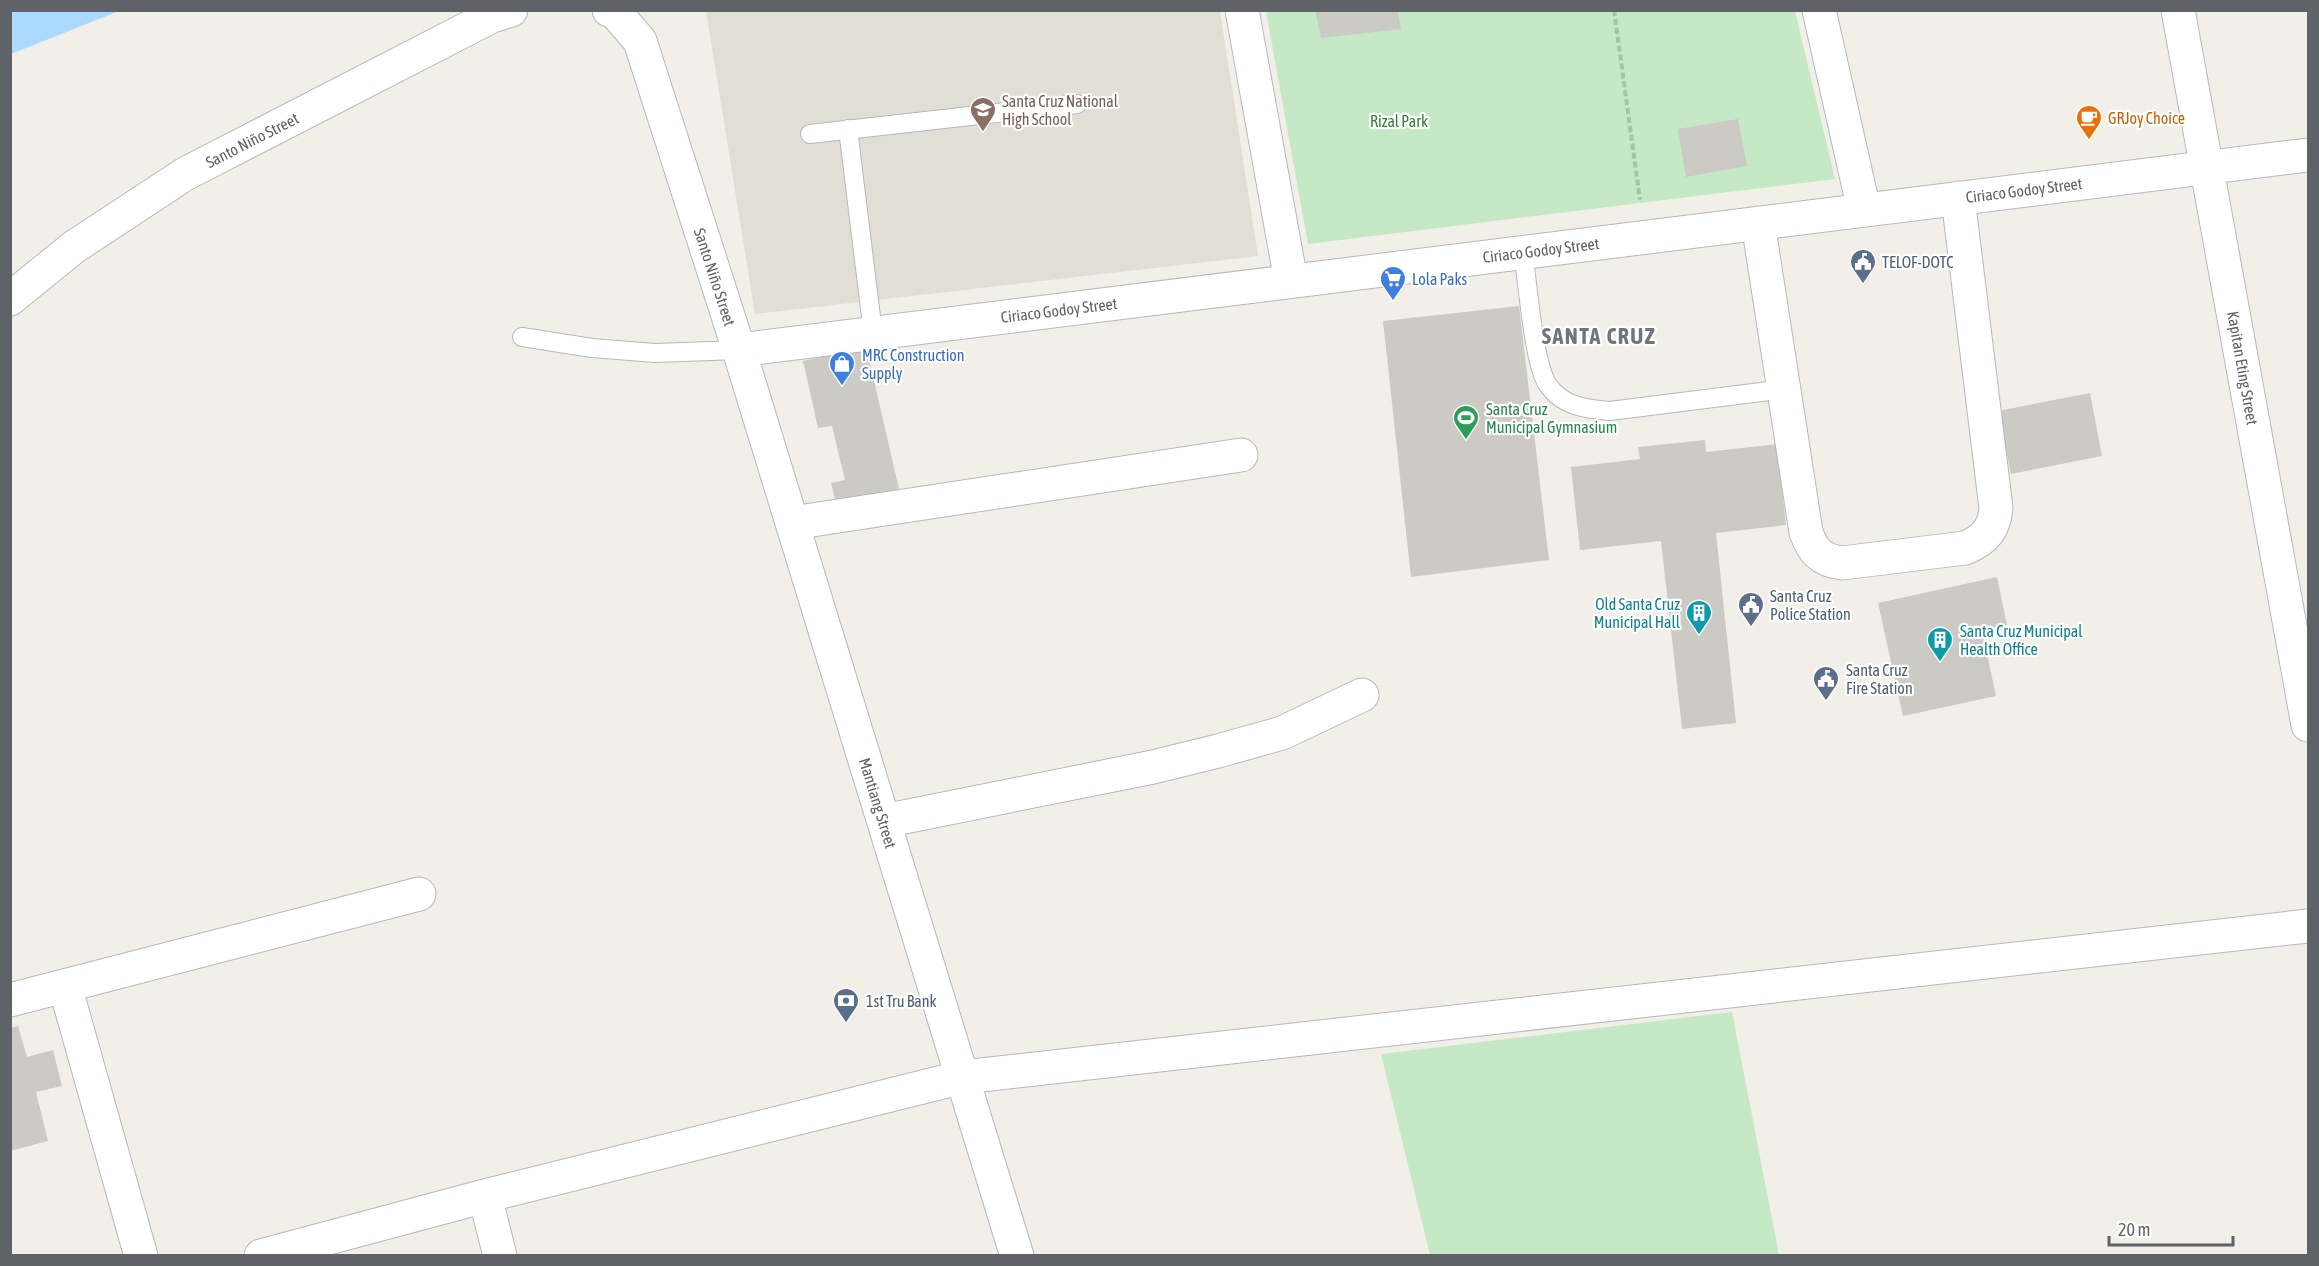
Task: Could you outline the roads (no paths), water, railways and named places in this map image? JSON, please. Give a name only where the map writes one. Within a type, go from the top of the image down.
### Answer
[{"type":"street","name":"Santo Niño Street","points":[[10,298],[74,247],[185,174],[492,16],[511,10]]},
{"type":"street","name":"Santo Niño Street","points":[[609,10],[615,12],[640,41],[739,350]]},
{"type":"street","points":[[1242,10],[1291,281]]},
{"type":"street","points":[[1819,10],[1864,210]]},
{"type":"street","name":"Kapitan Eting Street","points":[[2178,10],[2308,725]]},
{"type":"street","name":"Ciriaco Godoy Street","points":[[739,350],[2308,155]]},
{"type":"street","points":[[1758,223],[1806,532],[1810,544],[1818,556],[1842,563],[1965,548],[1978,543],[1988,534],[1995,521],[1996,508],[1958,198]]},
{"type":"street","name":"Mantiang Street","points":[[739,350],[1017,1256]]},
{"type":"street","points":[[792,523],[1241,455]]},
{"type":"street","points":[[884,821],[1153,767],[1218,751],[1282,733],[1362,695]]},
{"type":"street","points":[[10,1000],[419,894]]},
{"type":"street","points":[[261,1256],[485,1196],[963,1077],[2308,926]]},
{"type":"street","points":[[65,986],[141,1256]]},
{"type":"street","points":[[485,1196],[500,1256]]},
{"type":"lane","points":[[810,134],[1077,104]]},
{"type":"lane","points":[[848,129],[873,333]]},
{"type":"lane","points":[[1523,253],[1539,363],[1548,385],[1563,400],[1583,409],[1610,411],[1785,389]]},
{"type":"lane","points":[[522,337],[592,348],[655,353],[739,350]]},
{"type":"water","points":[[11,10],[119,10],[119,11],[11,54]]},
{"type":"place","name":"Santa Cruz National High School","points":[[983,133]]},
{"type":"place","name":"GRJoy Choice","points":[[2089,141]]},
{"type":"place","name":"TELOF-DOTC","points":[[1863,285]]},
{"type":"place","name":"Lola Paks","points":[[1393,302]]},
{"type":"place","name":"MRC Construction Supply","points":[[842,387]]},
{"type":"place","name":"Santa Cruz Municipal Gymnasium","points":[[1466,441]]},
{"type":"place","name":"Santa Cruz Police Station","points":[[1751,628]]},
{"type":"place","name":"Old Santa Cruz Municipal Hall","points":[[1699,636]]},
{"type":"place","name":"Santa Cruz Municipal Health Office","points":[[1940,663]]},
{"type":"place","name":"Santa Cruz Fire Station","points":[[1826,702]]},
{"type":"place","name":"1st Tru Bank","points":[[846,1024]]},
{"type":"district","name":"SANTA CRUZ","points":[[1599,336]]},
{"type":"park label","name":"Rizal Park","points":[[1399,121]]}]
